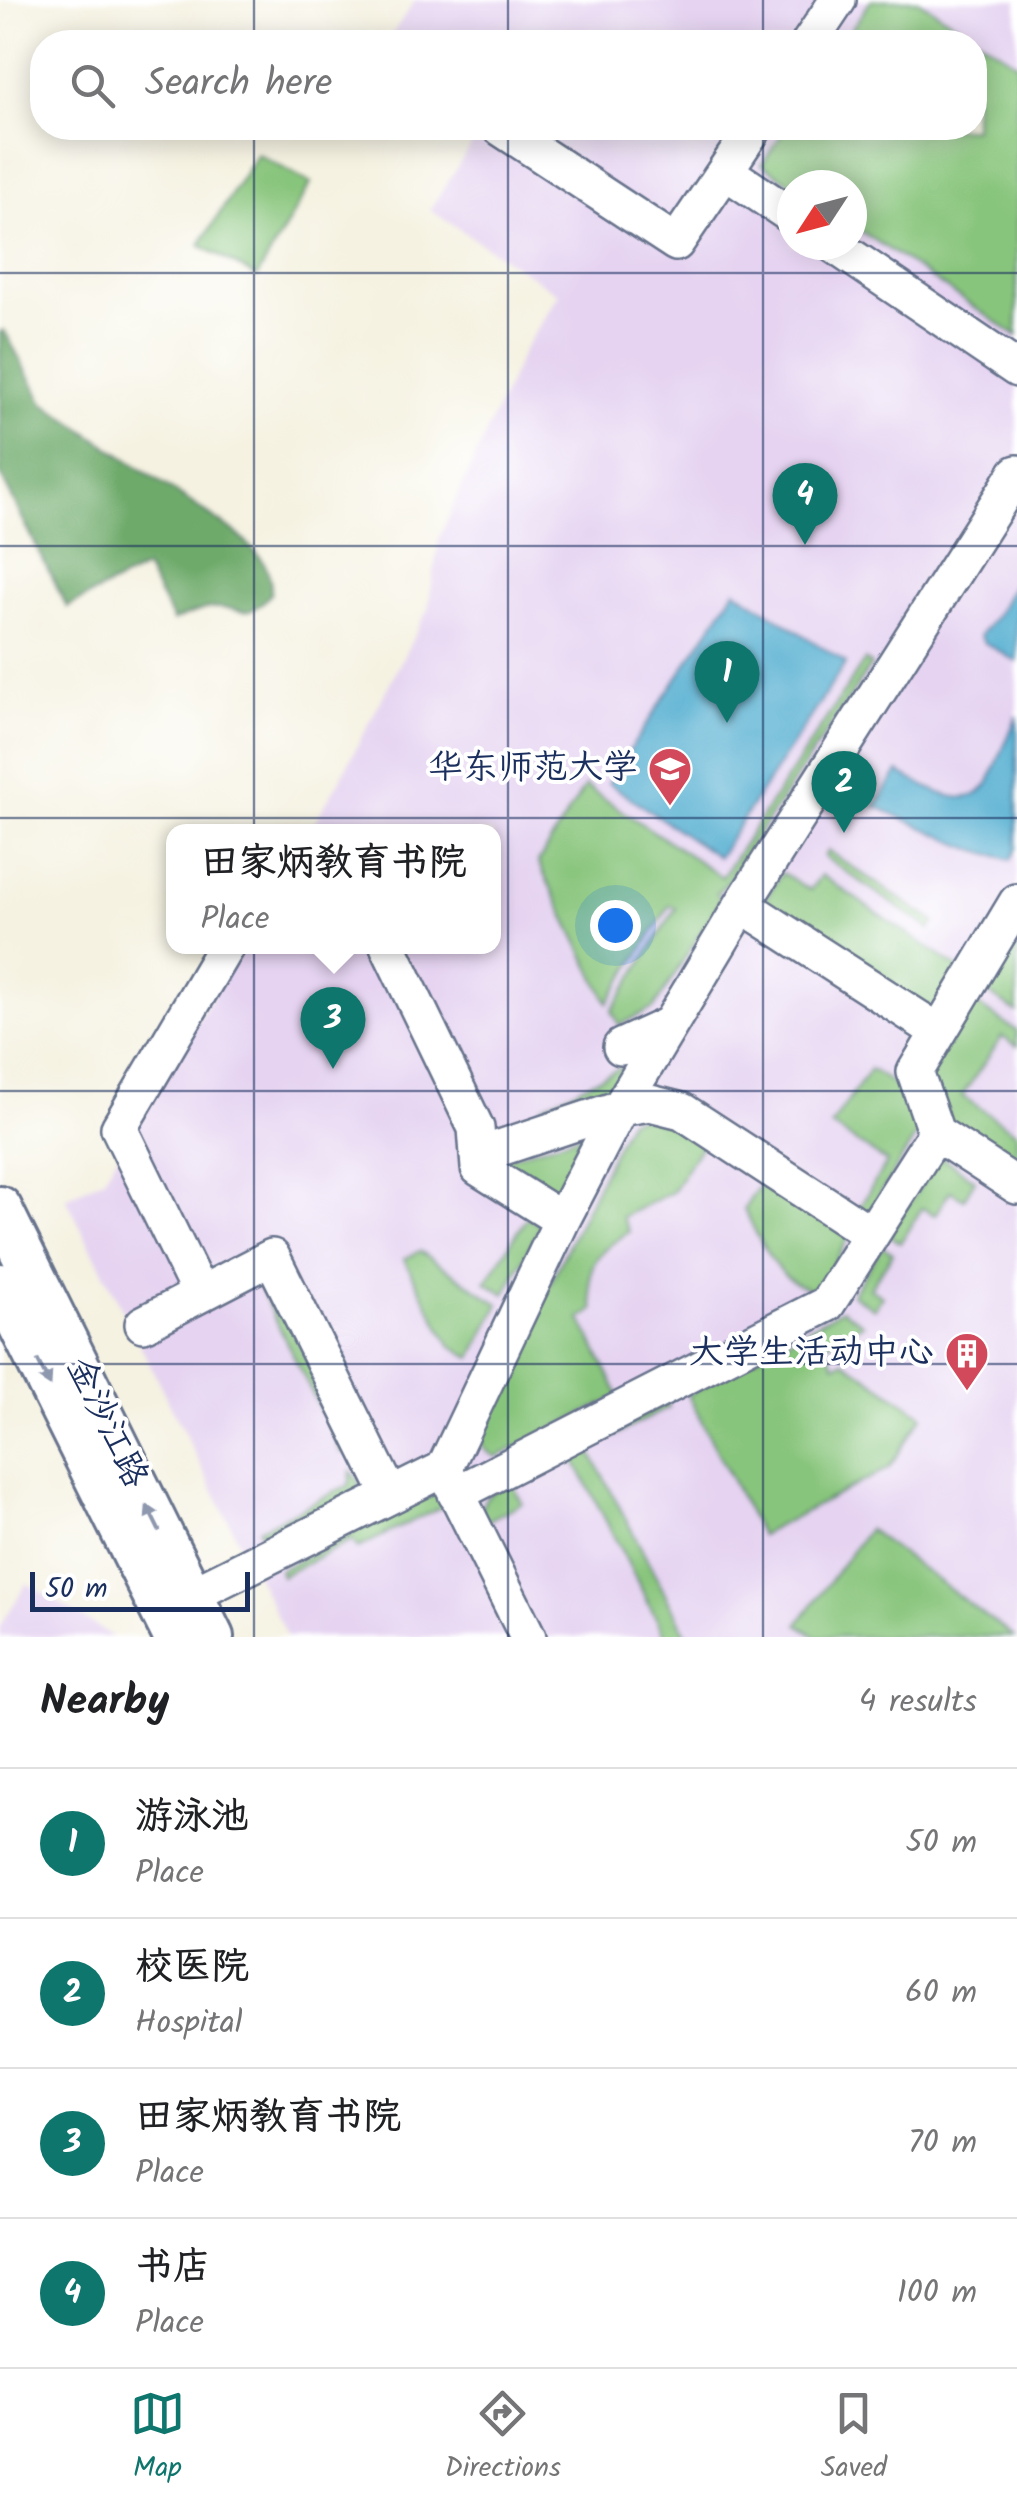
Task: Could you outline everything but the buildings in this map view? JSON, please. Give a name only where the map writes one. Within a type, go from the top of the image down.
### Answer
[{"type":"main road","name":"金沙江路","points":[[0,1208],[212,1637]]},
{"type":"main road","name":"金沙江路","points":[[0,1285],[176,1637]]},
{"type":"lane","points":[[816,30],[830,3]]},
{"type":"lane","points":[[519,140],[676,243],[746,140]]},
{"type":"lane","points":[[725,171],[777,206]]},
{"type":"lane","points":[[856,260],[1017,368]]},
{"type":"lane","points":[[515,1633],[450,1482],[562,1220],[620,1108],[742,904],[1017,473]]},
{"type":"lane","points":[[1017,902],[939,1032],[904,1065],[936,1133],[1017,1186]]},
{"type":"lane","points":[[742,904],[939,1032]]},
{"type":"lane","points":[[200,1294],[119,1128],[221,954]]},
{"type":"lane","points":[[392,954],[476,1128],[478,1168],[562,1220]]},
{"type":"lane","points":[[622,1047],[669,1025]]},
{"type":"lane","points":[[479,1154],[620,1108],[650,1103],[682,1111],[871,1234]]},
{"type":"lane","points":[[190,1596],[390,1495],[450,1482],[827,1304],[936,1133]]},
{"type":"lane","points":[[144,1324],[272,1257],[390,1495]]},
{"type":"shaded area","name":"华东师范大学","points":[[415,0],[1017,0],[1017,1637],[287,1637],[66,1198],[104,1178],[237,954],[501,954],[501,824],[313,824],[428,609],[439,538],[523,351],[559,294],[430,210],[474,140],[987,140],[987,30],[395,30]]},
{"type":"shaded area","points":[[27,1583],[113,1637],[0,1637],[0,1626]]},
{"type":"green space","points":[[871,0],[918,0],[965,30],[851,30]]},
{"type":"green space","points":[[987,44],[1017,63],[1017,336],[867,235],[867,170],[777,170],[777,174],[762,164],[778,140],[987,140]]},
{"type":"green space","points":[[257,154],[311,183],[257,277],[200,245]]},
{"type":"green space","points":[[4,330],[44,403],[236,533],[266,567],[271,594],[248,611],[213,608],[173,621],[145,568],[67,607],[0,474],[0,332]]},
{"type":"green space","points":[[865,660],[871,665],[717,893],[721,900],[654,1008],[619,1025],[612,1011],[676,908],[670,905],[608,1003],[538,862],[585,786],[722,877]]},
{"type":"green space","points":[[828,851],[935,922],[930,929],[824,857]]},
{"type":"green space","points":[[782,873],[810,890],[821,875],[964,972],[935,1021],[760,907]]},
{"type":"green space","points":[[1009,938],[1017,943],[1017,1013],[979,987]]},
{"type":"green space","points":[[973,1002],[1017,1031],[1017,1046],[1002,1037],[962,1096],[1017,1133],[1017,1175],[944,1127],[926,1073]]},
{"type":"green space","points":[[628,1064],[610,1094],[543,1119],[542,1106]]},
{"type":"green space","points":[[870,1069],[905,1091],[921,1128],[867,1215],[858,1210],[887,1162],[831,1126]]},
{"type":"green space","points":[[651,1115],[705,1139],[672,1192],[622,1217],[629,1232],[607,1247],[594,1263],[590,1283],[594,1310],[581,1319],[619,1396],[497,1457],[484,1448],[478,1434],[629,1119]]},
{"type":"green space","points":[[592,1131],[555,1205],[496,1161]]},
{"type":"green space","points":[[940,1156],[975,1180],[964,1199],[950,1191],[935,1215],[922,1208],[900,1243],[889,1235]]},
{"type":"green space","points":[[765,1176],[851,1233],[823,1285],[814,1290],[800,1286],[779,1269],[744,1209]]},
{"type":"green space","points":[[527,1217],[541,1226],[505,1294],[486,1282]]},
{"type":"green space","points":[[882,1246],[893,1253],[870,1288],[882,1296],[874,1309],[852,1294]]},
{"type":"green space","points":[[420,1251],[499,1304],[472,1358],[450,1345],[404,1259]]},
{"type":"green space","points":[[267,1280],[351,1446],[342,1453],[258,1285]]},
{"type":"green space","points":[[842,1309],[863,1324],[825,1345],[835,1365],[844,1361],[923,1415],[889,1468],[760,1535],[688,1395]]},
{"type":"green space","points":[[666,1401],[669,1407],[589,1449],[688,1637],[666,1637],[576,1463],[575,1453],[579,1447]]},
{"type":"green space","points":[[351,1471],[360,1492],[264,1540],[259,1529],[349,1485]]},
{"type":"green space","points":[[512,1482],[522,1503],[481,1524],[484,1501]]},
{"type":"green space","points":[[444,1487],[447,1504],[358,1548],[352,1540],[281,1576],[279,1570]]},
{"type":"green space","points":[[868,1529],[1014,1637],[816,1637],[798,1624]]},
{"type":"water","points":[[1017,578],[1017,662],[984,642],[980,635]]},
{"type":"water","points":[[735,590],[846,663],[718,857],[608,783]]},
{"type":"water","points":[[1017,716],[1017,848],[1011,860],[966,847],[875,806],[898,772],[944,794],[968,797],[979,793],[988,784]]},
{"type":"place","name":"书店","points":[[805,545]]},
{"type":"place","name":"游泳池","points":[[727,723]]},
{"type":"place","name":"华东师范大学","points":[[670,807]]},
{"type":"place","name":"校医院","points":[[844,833]]},
{"type":"place","name":"田家炳教育书院","points":[[333,1069]]},
{"type":"place","name":"大学生活动中心","points":[[967,1392]]}]
